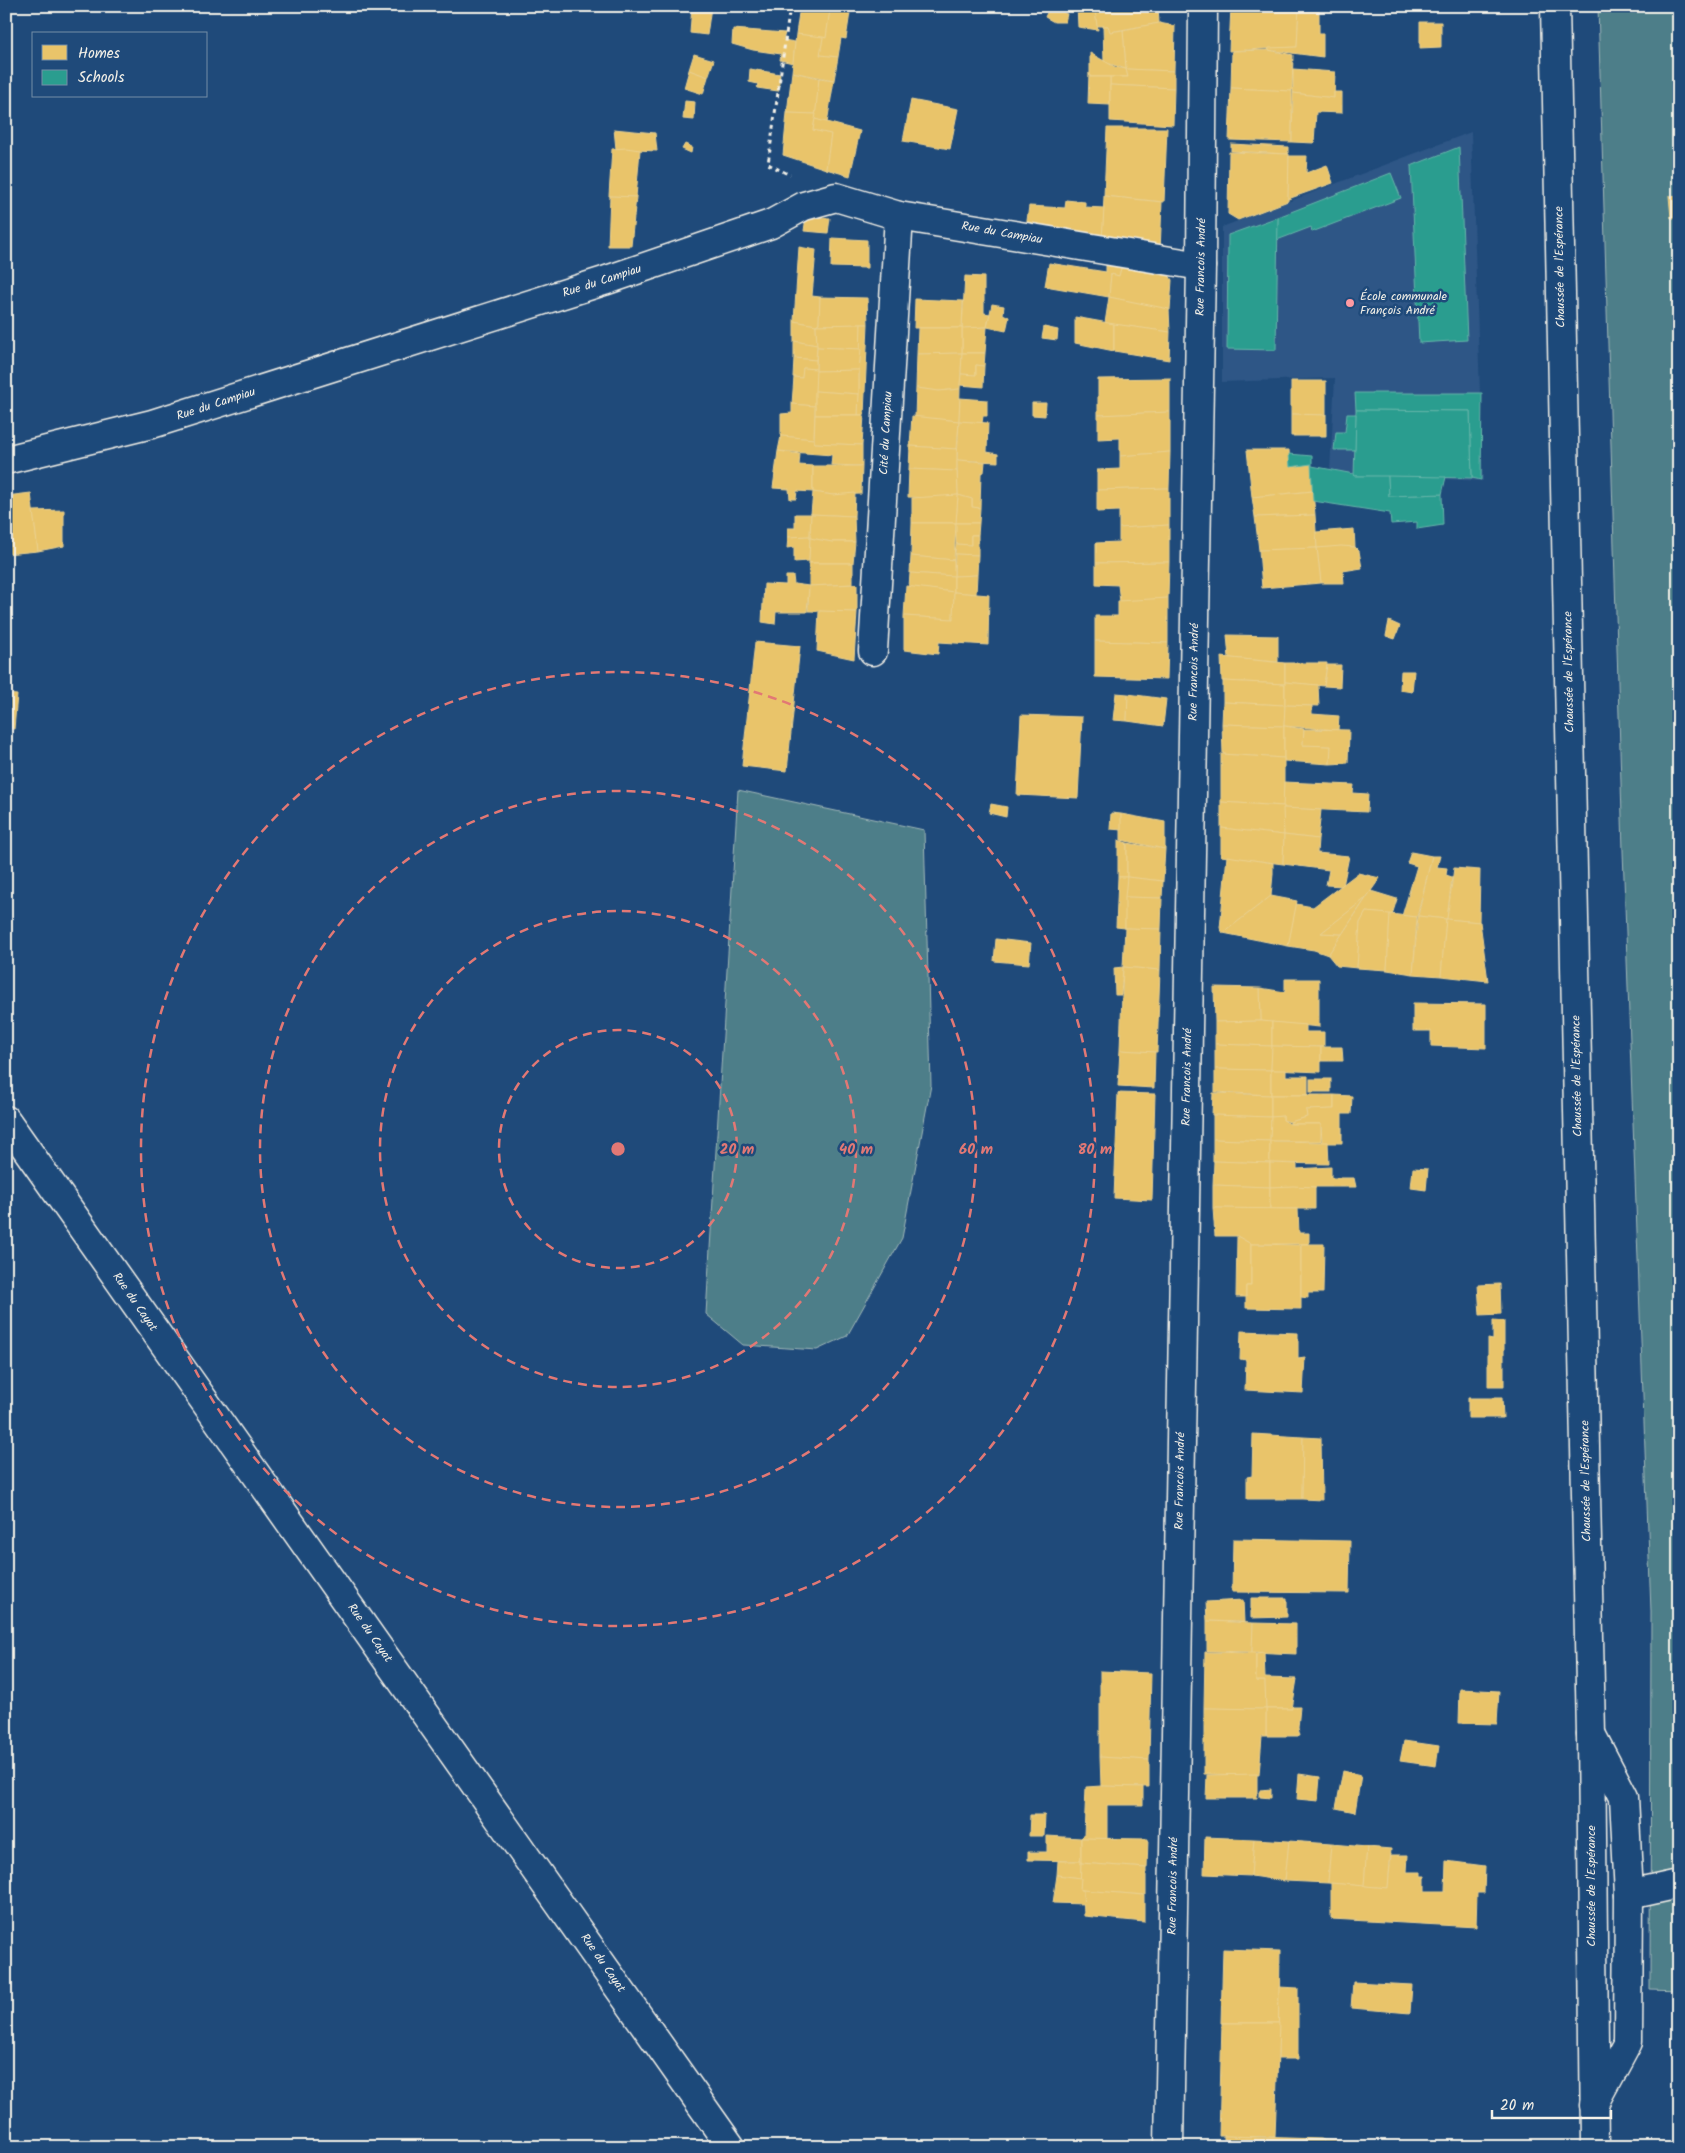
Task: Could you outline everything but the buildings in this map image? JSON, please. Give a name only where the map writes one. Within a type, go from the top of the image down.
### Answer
[{"type":"street","name":"Rue Francois André","points":[[1169,2147],[1202,266],[1203,6]]},
{"type":"street","name":"Chaussée de l'Espérance","points":[[1555,6],[1591,1734],[1595,2147]]},
{"type":"street","name":"Rue du Campiau","points":[[6,460],[152,424],[566,293],[771,224],[804,206],[836,196],[899,216],[1202,266]]},
{"type":"street","name":"Cité du Campiau","points":[[874,651],[899,216]]},
{"type":"street","name":"Rue du Cayat","points":[[6,1120],[731,2147]]},
{"type":"street","points":[[1591,1734],[1624,1797],[1629,1895],[1628,2042],[1594,2105]]},
{"type":"street","points":[[1629,1895],[1679,1884]]},
{"type":"path","points":[[790,6],[768,164],[836,196]]},
{"type":"shaded area","name":"École communale François André","points":[[1471,132],[1483,481],[1353,475],[1330,470],[1335,378],[1222,382],[1222,227]]},
{"type":"green space","points":[[1598,6],[1679,6],[1679,1990],[1650,1989],[1651,1612],[1623,851]]},
{"type":"green space","points":[[738,790],[924,830],[931,1085],[902,1238],[847,1336],[817,1350],[743,1345],[706,1314]]},
{"type":"place","name":"École communale François André","points":[[1350,303]]}]
